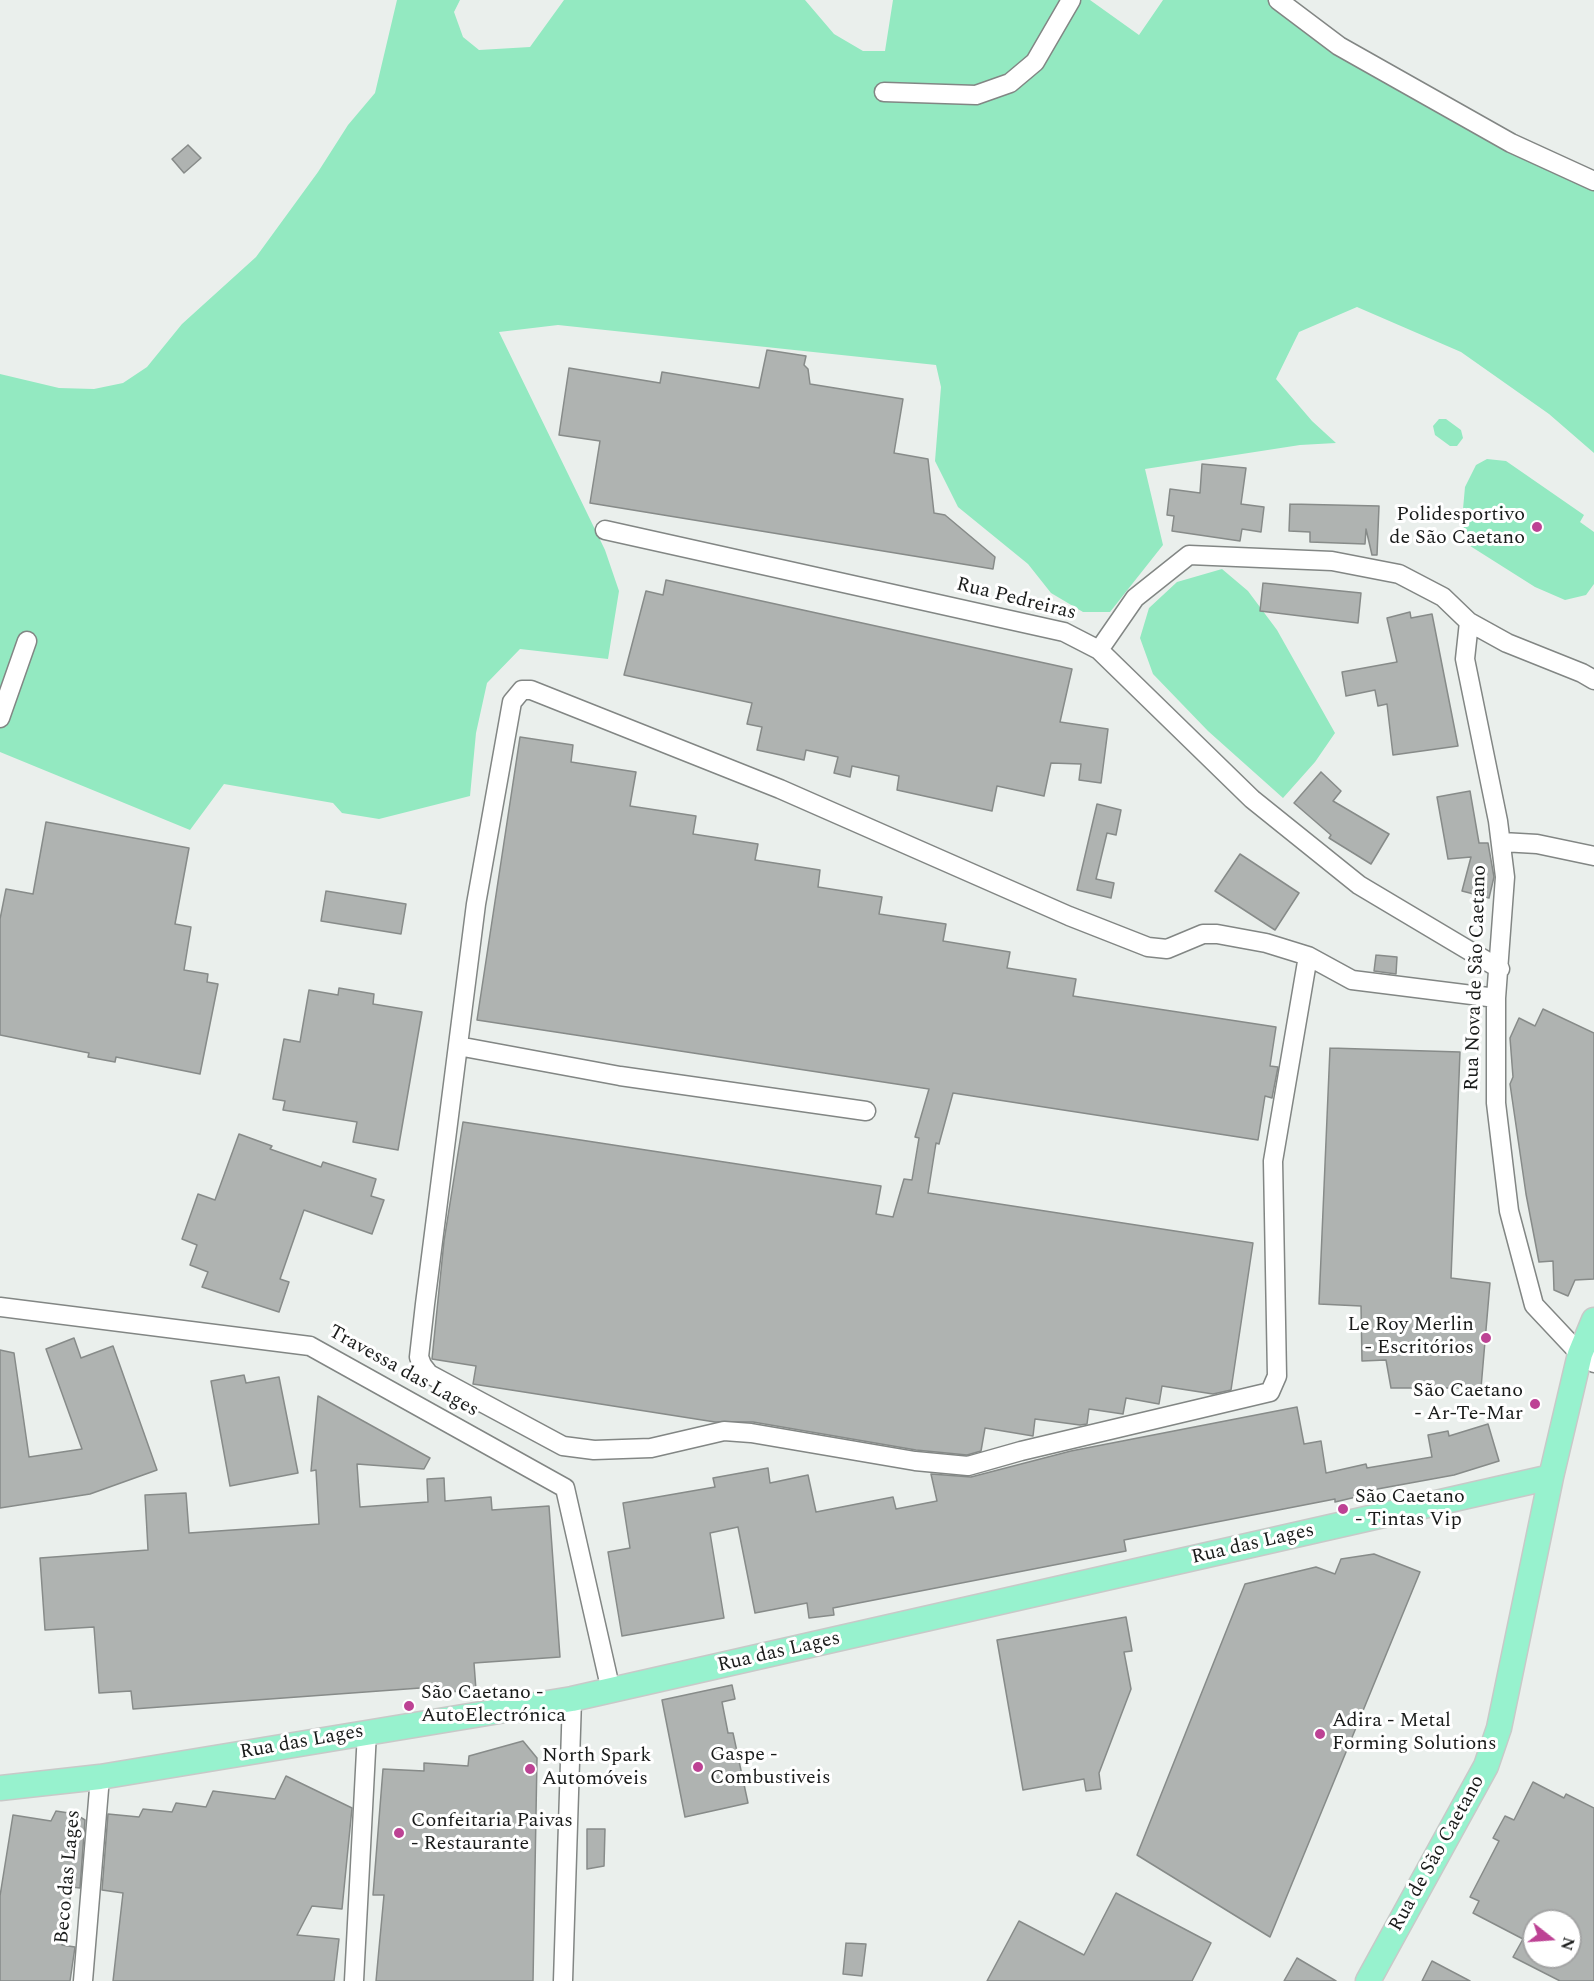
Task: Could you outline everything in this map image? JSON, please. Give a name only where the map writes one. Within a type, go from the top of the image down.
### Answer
[{"type":"main road","name":"Rua de São Caetano","points":[[1368,1981],[1486,1766],[1499,1728],[1551,1477],[1587,1359],[1594,1320]]},
{"type":"main road","name":"Rua das Lages","points":[[0,1788],[100,1777],[572,1699],[1551,1477]]},
{"type":"street","points":[[884,92],[976,95],[1010,83],[1035,62],[1071,0]]},
{"type":"street","points":[[1278,0],[1339,46],[1511,143],[1594,181]]},
{"type":"street","name":"Rua Pedreiras","points":[[605,530],[1064,632],[1099,650],[1252,799],[1359,885],[1500,969]]},
{"type":"street","points":[[1099,650],[1135,598],[1189,555],[1332,561],[1399,574],[1443,597],[1469,622],[1508,643],[1594,680]]},
{"type":"street","name":"Rua Nova de São Caetano","points":[[1469,622],[1465,658],[1502,842],[1505,877],[1500,969],[1496,998],[1496,1103],[1509,1211],[1534,1305],[1587,1359]]},
{"type":"street","points":[[0,718],[27,641]]},
{"type":"street","points":[[1308,956],[1273,1161],[1277,1377],[1270,1392],[1021,1451],[968,1466],[915,1461],[733,1432],[699,1436],[651,1449],[594,1450],[563,1446],[429,1374],[419,1357],[476,904],[512,702],[522,690],[531,690],[780,789],[1069,916],[1148,947],[1167,949],[1203,934],[1217,934],[1266,943],[1308,956],[1352,980],[1496,998]]},
{"type":"street","points":[[1502,842],[1537,844],[1594,856]]},
{"type":"street","points":[[458,1046],[620,1076],[866,1111]]},
{"type":"street","name":"Travessa das Lages","points":[[0,1307],[310,1346],[566,1488],[611,1691]]},
{"type":"street","points":[[563,1981],[572,1699]]},
{"type":"street","points":[[354,1981],[367,1732]]},
{"type":"street","name":"Beco das Lages","points":[[83,1981],[100,1777]]},
{"type":"green space","points":[[397,0],[460,0],[454,12],[463,37],[479,50],[530,47],[564,0],[805,0],[834,34],[863,51],[885,51],[893,0],[1090,0],[1139,35],[1163,0],[1278,0],[1339,46],[1594,181],[1594,453],[1549,414],[1461,352],[1357,307],[1299,332],[1276,379],[1312,421],[1336,443],[1300,445],[1145,469],[1163,545],[1110,612],[1083,612],[1051,593],[1028,564],[958,507],[935,461],[941,387],[936,365],[558,325],[499,332],[605,550],[619,591],[608,659],[520,649],[487,683],[476,733],[470,796],[379,819],[342,813],[333,803],[224,784],[190,830],[0,752],[0,374],[59,388],[94,389],[123,383],[147,367],[182,324],[256,257],[318,172],[348,125],[375,93]]},
{"type":"green space","points":[[1439,419],[1446,419],[1461,430],[1463,438],[1457,446],[1450,446],[1435,435],[1433,426]]},
{"type":"green space","points":[[1487,459],[1506,461],[1584,515],[1580,522],[1594,532],[1594,584],[1586,595],[1565,600],[1535,587],[1467,544],[1462,520],[1465,487],[1476,465]]},
{"type":"green space","points":[[1222,569],[1248,591],[1277,630],[1335,733],[1315,762],[1283,798],[1208,731],[1153,674],[1140,638],[1149,608],[1177,582]]},
{"type":"building","points":[[188,145],[201,158],[184,173],[172,159]]},
{"type":"building","points":[[767,350],[806,356],[804,365],[808,369],[810,384],[903,399],[894,453],[928,459],[934,513],[945,515],[995,557],[993,569],[590,503],[600,441],[559,435],[569,368],[660,383],[662,372],[759,388]]},
{"type":"building","points":[[1202,464],[1246,468],[1241,504],[1264,507],[1261,532],[1242,529],[1240,541],[1172,531],[1174,516],[1167,515],[1170,489],[1200,493]]},
{"type":"building","points":[[1290,504],[1379,506],[1377,555],[1372,555],[1366,529],[1365,544],[1310,542],[1310,532],[1289,531]]},
{"type":"building","points":[[666,580],[1072,669],[1060,722],[1108,729],[1101,783],[1079,780],[1081,764],[1051,763],[1044,796],[997,786],[992,811],[897,790],[899,776],[852,766],[850,777],[834,773],[838,757],[806,750],[804,760],[757,750],[762,727],[747,724],[752,703],[624,675],[646,591],[663,595]]},
{"type":"building","points":[[1263,583],[1361,593],[1358,623],[1260,611]]},
{"type":"building","points":[[1410,612],[1411,618],[1432,614],[1458,746],[1393,755],[1387,704],[1378,706],[1375,690],[1346,696],[1342,672],[1397,662],[1387,618]]},
{"type":"building","points":[[520,737],[573,745],[571,762],[636,772],[630,806],[696,816],[693,834],[758,844],[755,860],[820,870],[818,887],[882,897],[879,914],[946,924],[943,941],[1010,952],[1007,968],[1076,979],[1073,996],[1276,1027],[1270,1066],[1278,1067],[1272,1098],[1265,1096],[1258,1140],[953,1093],[939,1144],[936,1143],[928,1193],[1253,1243],[1231,1390],[1213,1394],[1162,1386],[1159,1404],[1126,1398],[1123,1414],[1089,1409],[1087,1424],[1080,1425],[1035,1419],[1033,1436],[985,1428],[981,1451],[967,1455],[916,1450],[753,1422],[715,1422],[473,1384],[476,1366],[432,1359],[444,1241],[463,1122],[881,1186],[876,1214],[893,1217],[904,1179],[912,1180],[919,1138],[915,1137],[929,1089],[477,1020]]},
{"type":"building","points":[[1321,772],[1341,791],[1333,801],[1389,834],[1371,864],[1329,838],[1331,835],[1294,803]]},
{"type":"building","points":[[1470,791],[1479,843],[1488,843],[1494,877],[1489,898],[1462,891],[1471,857],[1448,859],[1437,797]]},
{"type":"building","points":[[1097,804],[1121,810],[1116,835],[1107,833],[1096,879],[1114,883],[1111,898],[1077,890]]},
{"type":"building","points":[[46,822],[189,848],[175,924],[191,927],[184,970],[208,974],[207,982],[218,984],[200,1074],[116,1057],[115,1062],[88,1057],[89,1053],[0,1035],[0,919],[6,889],[33,894]]},
{"type":"building","points":[[1240,854],[1299,893],[1275,930],[1215,891]]},
{"type":"building","points":[[326,891],[406,904],[401,934],[321,921]]},
{"type":"building","points":[[1376,955],[1397,957],[1396,974],[1374,971]]},
{"type":"building","points":[[339,988],[374,994],[373,1004],[422,1012],[398,1150],[353,1142],[357,1122],[283,1110],[285,1101],[273,1099],[284,1039],[300,1042],[309,990],[338,995]]},
{"type":"building","points":[[1543,1009],[1594,1033],[1594,1279],[1575,1280],[1568,1296],[1554,1290],[1553,1261],[1539,1262],[1526,1194],[1510,1084],[1513,1077],[1510,1038],[1519,1018],[1535,1026]]},
{"type":"building","points":[[1330,1048],[1460,1052],[1451,1278],[1490,1283],[1481,1388],[1391,1388],[1386,1360],[1362,1361],[1361,1306],[1319,1304]]},
{"type":"building","points":[[239,1134],[272,1146],[270,1149],[321,1167],[323,1162],[376,1179],[371,1196],[384,1200],[372,1234],[304,1210],[280,1279],[289,1282],[279,1312],[202,1287],[208,1272],[190,1265],[197,1245],[182,1239],[198,1194],[215,1200]]},
{"type":"building","points":[[74,1338],[81,1358],[113,1346],[157,1470],[90,1494],[0,1508],[0,1350],[14,1353],[29,1457],[82,1449],[46,1349]]},
{"type":"building","points":[[244,1375],[246,1383],[279,1377],[298,1473],[230,1486],[211,1381]]},
{"type":"building","points":[[318,1396],[430,1458],[424,1469],[357,1464],[360,1507],[428,1502],[427,1479],[444,1478],[445,1501],[491,1497],[492,1510],[549,1506],[560,1657],[474,1663],[476,1690],[434,1693],[434,1687],[133,1709],[131,1691],[99,1693],[94,1627],[45,1630],[40,1558],[148,1550],[145,1495],[186,1493],[189,1533],[319,1524],[316,1470],[311,1471]]},
{"type":"building","points":[[1297,1407],[1304,1444],[1321,1441],[1326,1473],[1366,1464],[1367,1468],[1432,1457],[1428,1435],[1448,1431],[1449,1436],[1488,1424],[1499,1461],[1454,1475],[1372,1490],[1373,1493],[1335,1502],[1335,1499],[1124,1540],[1126,1551],[833,1608],[834,1615],[809,1618],[807,1603],[755,1613],[738,1527],[710,1533],[724,1618],[622,1636],[608,1552],[630,1548],[623,1503],[715,1487],[713,1478],[768,1468],[770,1483],[808,1475],[816,1512],[893,1497],[896,1509],[937,1501],[931,1474],[971,1477],[1071,1451]]},
{"type":"building","points":[[1374,1554],[1420,1572],[1270,1937],[1137,1855],[1245,1584],[1316,1567],[1335,1574],[1341,1559]]},
{"type":"building","points":[[1126,1617],[1132,1651],[1124,1652],[1131,1689],[1099,1773],[1101,1789],[1086,1791],[1084,1779],[1023,1790],[997,1640]]},
{"type":"building","points":[[732,1685],[735,1699],[722,1702],[728,1733],[733,1733],[748,1803],[685,1817],[662,1700]]},
{"type":"building","points":[[523,1741],[537,1758],[533,1981],[376,1981],[384,1895],[373,1895],[383,1769],[424,1771],[424,1763],[468,1766],[469,1756]]},
{"type":"building","points":[[286,1776],[352,1808],[342,1909],[312,1906],[297,1935],[339,1939],[334,1981],[113,1981],[123,1893],[102,1890],[108,1814],[139,1817],[143,1809],[172,1812],[176,1803],[206,1807],[213,1791],[275,1799]]},
{"type":"building","points":[[1533,1782],[1564,1798],[1566,1794],[1594,1808],[1594,1981],[1560,1981],[1536,1969],[1582,1969],[1582,1909],[1522,1909],[1522,1938],[1473,1913],[1479,1901],[1470,1897],[1499,1841],[1493,1838],[1505,1816],[1514,1820]]},
{"type":"building","points":[[56,1811],[75,1814],[85,1820],[80,1888],[72,1887],[62,1945],[75,1947],[70,1981],[0,1981],[0,1896],[13,1815],[51,1821]]},
{"type":"building","points":[[587,1829],[605,1829],[604,1866],[587,1869]]},
{"type":"building","points":[[1116,1893],[1211,1943],[1192,1981],[987,1981],[1019,1921],[1084,1955]]},
{"type":"building","points":[[1522,1941],[1522,1962],[1513,1957]]},
{"type":"building","points":[[846,1943],[866,1944],[862,1976],[843,1974]]},
{"type":"building","points":[[1297,1958],[1336,1981],[1284,1981]]},
{"type":"building","points":[[1432,1961],[1470,1981],[1422,1981]]},
{"type":"place","name":"Polidesportivo de São Caetano","points":[[1537,527]]},
{"type":"place","name":"Le Roy Merlin - Escritórios","points":[[1486,1338]]},
{"type":"place","name":"São Caetano - Ar-Te-Mar","points":[[1535,1404]]},
{"type":"place","name":"São Caetano - Tintas Vip","points":[[1343,1509]]},
{"type":"place","name":"São Caetano - AutoElectrónica","points":[[409,1706]]},
{"type":"place","name":"Adira - Metal Forming Solutions","points":[[1320,1734]]},
{"type":"place","name":"Gaspe - Combustiveis","points":[[698,1767]]},
{"type":"place","name":"North Spark Automóveis","points":[[530,1769]]},
{"type":"place","name":"Confeitaria Paivas - Restaurante","points":[[399,1833]]}]
